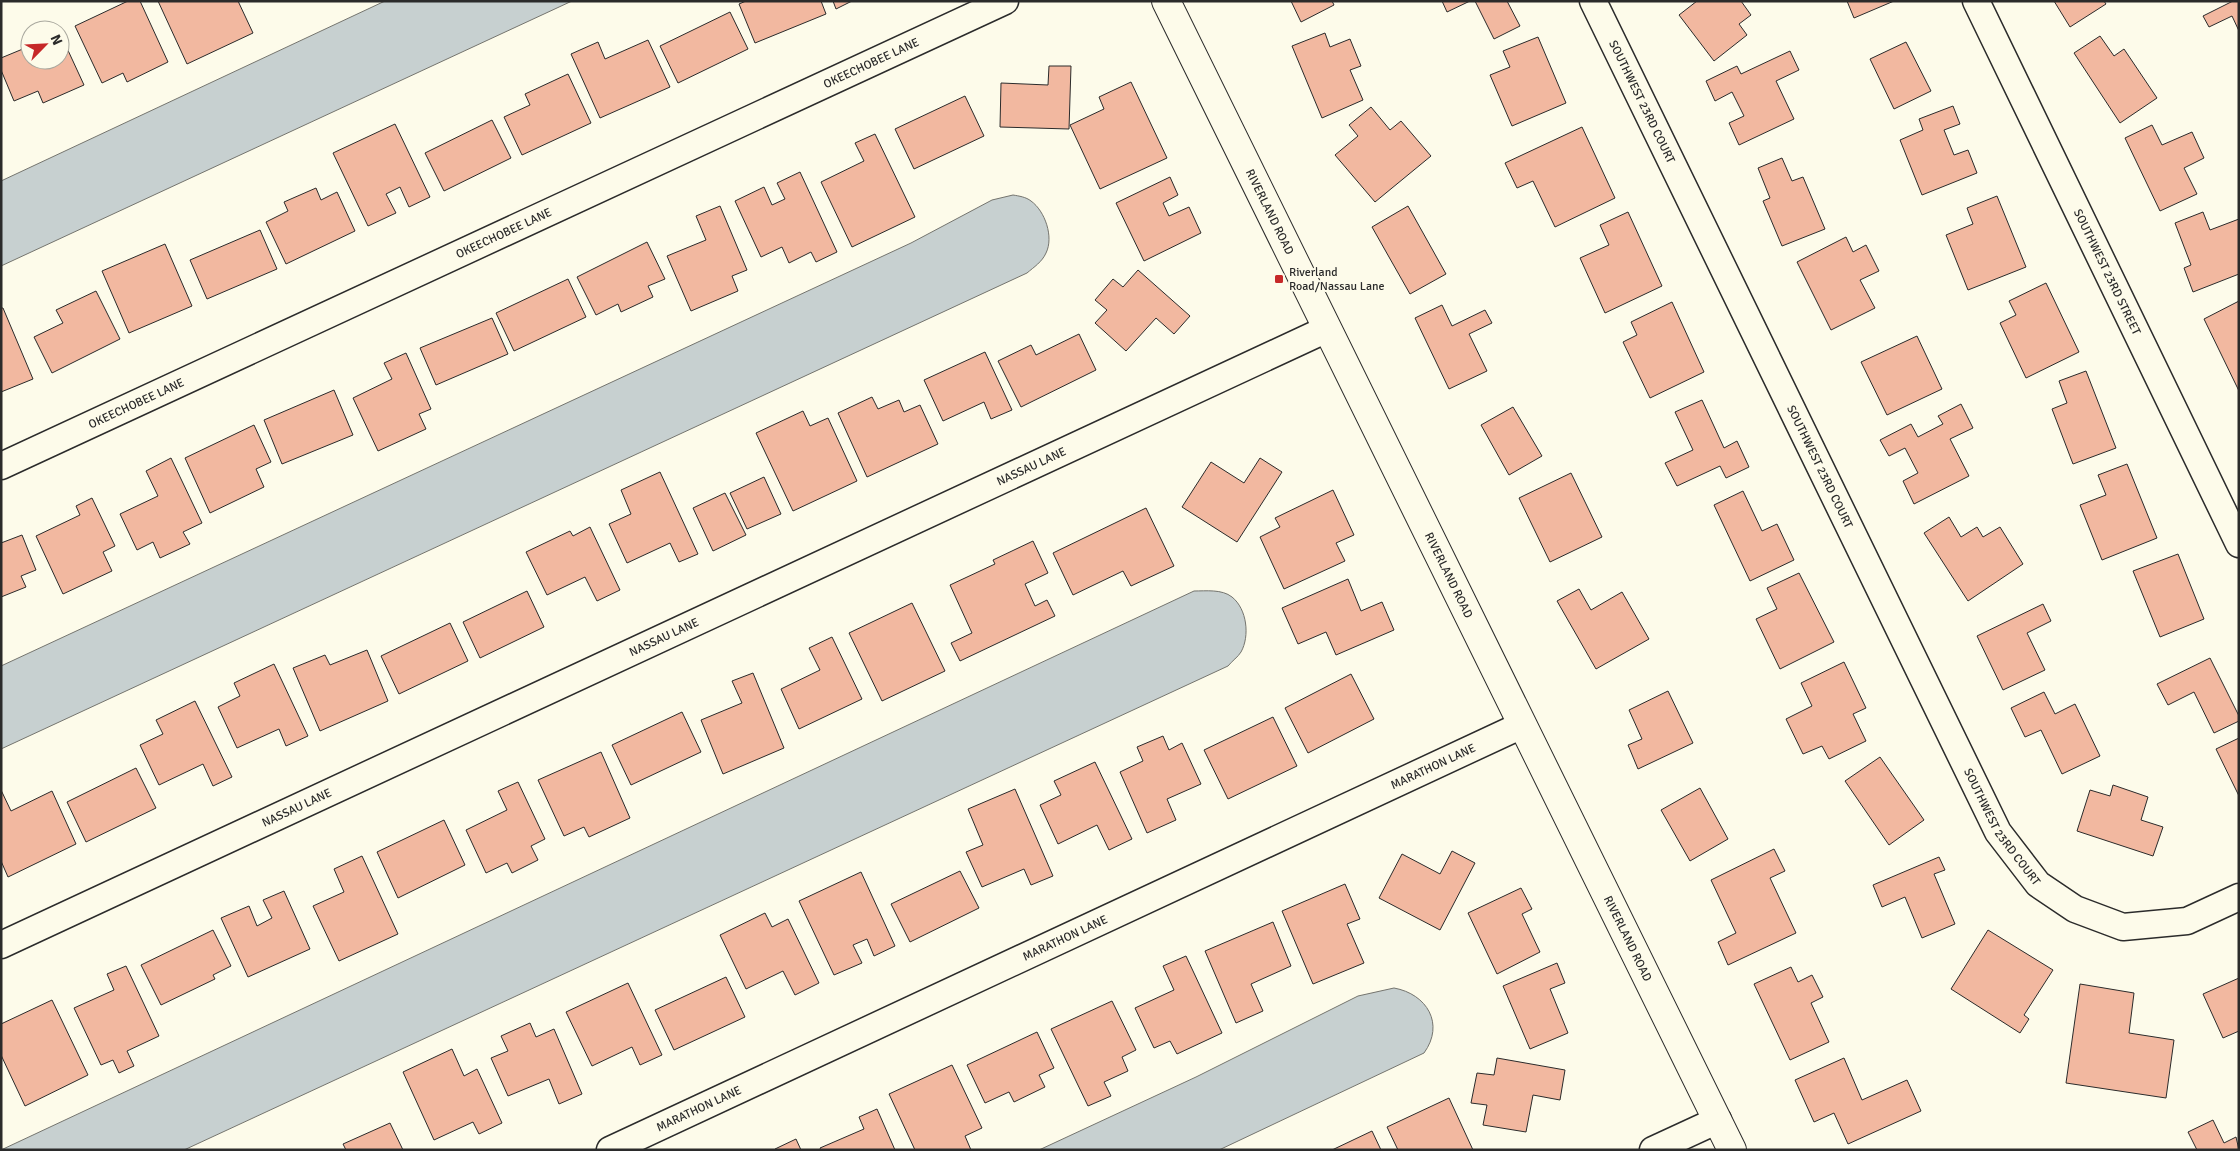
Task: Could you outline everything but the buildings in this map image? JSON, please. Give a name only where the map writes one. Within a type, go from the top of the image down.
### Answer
[{"type":"street","name":"OKEECHOBEE LANE","points":[[1,466],[1005,1]]},
{"type":"street","name":"RIVERLAND ROAD","points":[[1166,1],[1732,1150]]},
{"type":"street","name":"SOUTHWEST 23RD COURT","points":[[1593,1],[1998,832],[2038,884],[2075,909],[2123,926],[2187,921],[2239,897]]},
{"type":"street","name":"SOUTHWEST 23RD STREET","points":[[1976,1],[2239,544]]},
{"type":"street","name":"NASSAU LANE","points":[[1,945],[1326,329]]},
{"type":"street","name":"MARATHON LANE","points":[[610,1150],[1522,725]]},
{"type":"street","points":[[1654,1150],[1718,1120]]},
{"type":"shaded area","points":[[385,1],[572,1],[1,266],[1,181]]},
{"type":"shaded area","points":[[1013,195],[1027,199],[1036,205],[1047,225],[1048,247],[1038,264],[1027,273],[1,749],[1,666],[911,243],[992,200]]},
{"type":"shaded area","points":[[1194,591],[1214,591],[1228,594],[1241,608],[1246,623],[1246,638],[1241,652],[1228,666],[184,1150],[1,1150]]},
{"type":"shaded area","points":[[1394,988],[1406,991],[1416,997],[1429,1012],[1433,1031],[1424,1053],[1219,1150],[1039,1150],[1196,1077],[1358,996]]},
{"type":"place","name":"Riverland Road/Nassau Lane","points":[[1279,279]]}]
